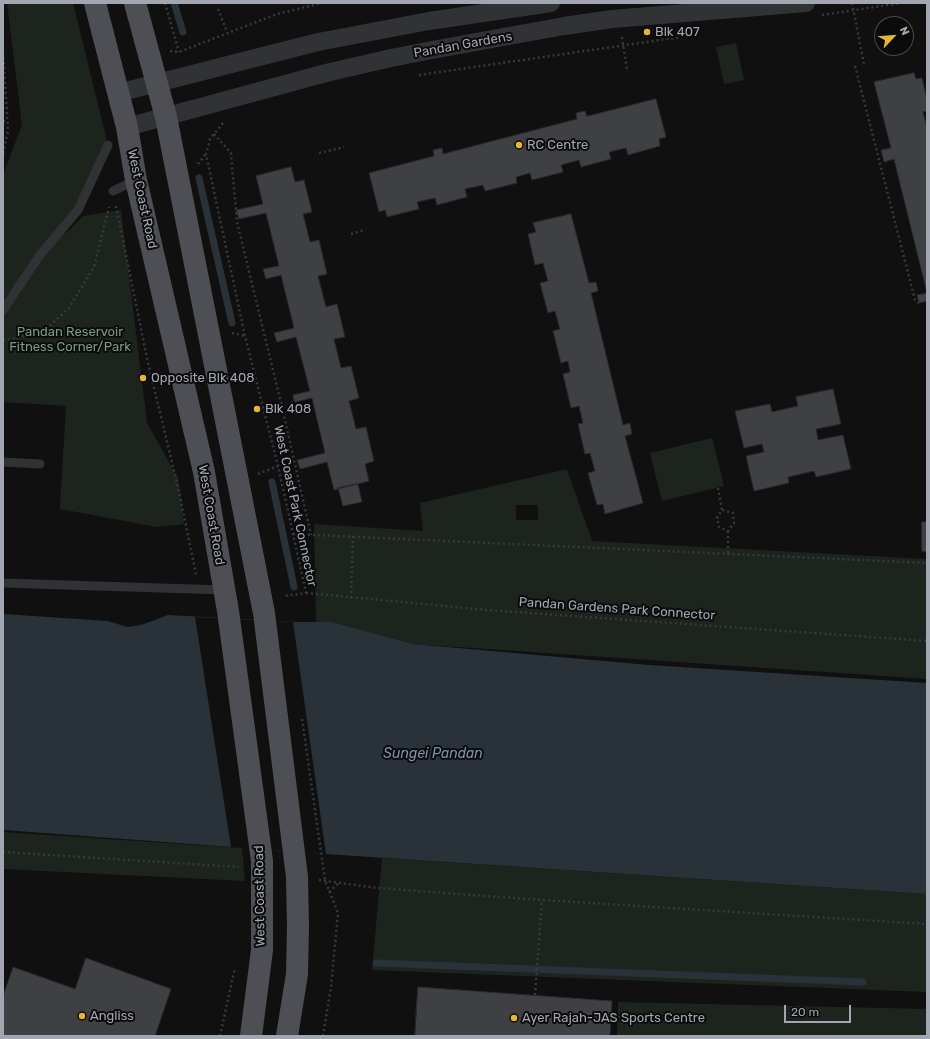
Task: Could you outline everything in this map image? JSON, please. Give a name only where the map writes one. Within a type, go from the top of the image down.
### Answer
[{"type":"main road","name":"West Coast Road","points":[[95,3],[126,127],[136,180],[204,472],[226,600],[262,950],[250,1036]]},
{"type":"main road","points":[[135,3],[166,117],[264,613],[296,870],[298,927],[297,974],[287,1036]]},
{"type":"street","points":[[118,93],[318,42],[429,21],[551,3]]},
{"type":"street","name":"Pandan Gardens","points":[[126,127],[326,73],[391,58],[564,26],[620,19],[806,3]]},
{"type":"lane","points":[[3,310],[40,255],[78,210],[108,146]]},
{"type":"lane","points":[[113,191],[136,180]]},
{"type":"lane","points":[[3,462],[40,464]]},
{"type":"lane","points":[[3,583],[200,589],[226,600]]},
{"type":"path","points":[[164,3],[179,52],[227,32],[277,14],[322,3]]},
{"type":"path","points":[[852,3],[864,64]]},
{"type":"path","points":[[822,15],[901,3]]},
{"type":"path","points":[[218,9],[227,32]]},
{"type":"path","points":[[620,19],[627,70]]},
{"type":"path","points":[[414,76],[696,34]]},
{"type":"path","points":[[3,52],[8,121],[8,130],[3,154]]},
{"type":"path","points":[[855,66],[915,300],[919,303]]},
{"type":"path","points":[[3,121],[8,121]]},
{"type":"path","name":"West Coast Park Connector","points":[[225,121],[210,139],[206,154],[244,329],[278,466],[306,593],[284,596],[285,603]]},
{"type":"path","points":[[214,134],[231,153],[237,222],[311,535]]},
{"type":"path","points":[[319,153],[344,147]]},
{"type":"path","points":[[3,341],[44,331],[69,308],[94,267],[113,191]]},
{"type":"path","points":[[113,191],[148,364],[178,487],[200,589]]},
{"type":"path","points":[[351,234],[364,230]]},
{"type":"path","points":[[718,488],[722,510],[718,518],[719,527],[728,531]]},
{"type":"path","points":[[722,510],[733,513],[734,523],[728,531],[728,554]]},
{"type":"path","points":[[293,534],[927,563]]},
{"type":"path","points":[[351,598],[353,536]]},
{"type":"path","name":"Pandan Gardens Park Connector","points":[[306,593],[495,610],[927,641]]},
{"type":"path","points":[[302,718],[325,880],[338,913],[331,987],[323,1036]]},
{"type":"path","points":[[3,852],[254,865]]},
{"type":"path","points":[[296,870],[325,880],[377,888],[927,924]]},
{"type":"path","points":[[329,892],[340,882]]},
{"type":"path","points":[[536,996],[542,900]]},
{"type":"path","points":[[220,1036],[236,964]]},
{"type":"green space","name":"Pandan Reservoir Fitness Corner/Park","points":[[7,3],[73,3],[108,145],[78,210],[64,235],[83,216],[121,210],[147,423],[178,478],[184,524],[157,527],[60,509],[66,406],[3,402],[3,175],[22,125]]},
{"type":"green space","points":[[736,43],[744,80],[724,84],[716,47]]},
{"type":"green space","points":[[712,438],[724,486],[662,501],[650,453]]},
{"type":"green space","points":[[567,469],[592,541],[927,559],[927,679],[413,644],[332,622],[316,622],[314,524],[423,531],[420,503]],"holes":[[[516,505],[538,505],[538,520],[516,520]]]},
{"type":"green space","points":[[3,832],[242,848],[245,881],[3,869]]},
{"type":"green space","points":[[382,858],[927,894],[927,992],[372,970]]},
{"type":"green space","points":[[618,1002],[927,1009],[927,1036],[617,1036]]},
{"type":"water","name":"Sungei Pandan","points":[[3,614],[108,621],[127,627],[141,625],[168,615],[297,622],[332,622],[413,644],[649,665],[927,683],[927,894],[326,854],[3,830]]},
{"type":"pier","points":[[195,617],[293,622],[326,854],[231,847]]},
{"type":"building","points":[[914,73],[916,79],[922,78],[927,100],[927,111],[923,112],[927,128],[927,293],[894,159],[884,162],[881,150],[891,148],[874,82]]},
{"type":"building","points":[[656,99],[666,137],[659,139],[660,146],[628,155],[626,148],[609,152],[611,159],[581,167],[579,160],[561,165],[563,172],[532,180],[530,173],[516,177],[517,183],[485,191],[483,185],[465,189],[467,197],[437,205],[435,198],[417,202],[419,209],[387,217],[385,210],[379,212],[369,173],[434,156],[433,150],[442,148],[443,154],[577,119],[576,113],[585,111],[587,116]]},
{"type":"building","points":[[291,167],[295,182],[304,180],[312,212],[303,214],[310,242],[319,240],[327,274],[318,276],[326,307],[337,304],[345,337],[334,339],[341,368],[351,366],[359,398],[349,401],[356,429],[366,427],[374,461],[365,464],[369,481],[334,490],[327,462],[300,469],[297,460],[325,453],[312,398],[295,402],[294,400],[293,395],[310,391],[296,337],[277,342],[274,333],[294,328],[281,275],[266,279],[263,269],[279,266],[266,213],[239,219],[236,210],[263,204],[256,176]]},
{"type":"building","points":[[571,214],[589,283],[596,282],[598,291],[591,293],[623,425],[630,423],[632,434],[625,436],[643,503],[605,514],[603,504],[597,505],[588,473],[595,471],[590,453],[585,454],[578,424],[583,423],[579,406],[571,408],[563,374],[570,372],[568,361],[561,363],[553,331],[560,329],[555,311],[548,313],[540,283],[548,281],[543,263],[535,265],[528,234],[536,232],[533,223]]},
{"type":"building","points":[[927,293],[927,301],[919,303],[917,295]]},
{"type":"building","points":[[833,389],[841,424],[816,429],[818,440],[843,435],[851,469],[816,477],[814,471],[788,477],[789,483],[754,491],[746,456],[764,452],[762,444],[744,448],[735,411],[770,404],[772,412],[798,406],[796,397]]},
{"type":"building","points":[[358,484],[362,502],[343,506],[338,488]]},
{"type":"building","points":[[922,522],[927,522],[927,552],[922,551]]},
{"type":"building","name":"Angliss","points":[[86,958],[171,989],[155,1036],[3,1036],[3,996],[13,967],[75,989]]},
{"type":"building","name":"Ayer Rajah-JAS Sports Centre","points":[[418,987],[612,1001],[610,1036],[415,1036]]},
{"type":"waterway","points":[[174,3],[183,32]]},
{"type":"waterway","points":[[199,178],[232,323]]},
{"type":"waterway","points":[[272,482],[294,587]]},
{"type":"waterway","points":[[376,963],[863,982]]},
{"type":"place","name":"Blk 407","points":[[647,32]]},
{"type":"place","name":"RC Centre","points":[[519,145]]},
{"type":"place","name":"Opposite Blk 408","points":[[143,378]]},
{"type":"place","name":"Blk 408","points":[[257,409]]},
{"type":"place","name":"Angliss","points":[[82,1016]]},
{"type":"place","name":"Ayer Rajah-JAS Sports Centre","points":[[514,1018]]}]
